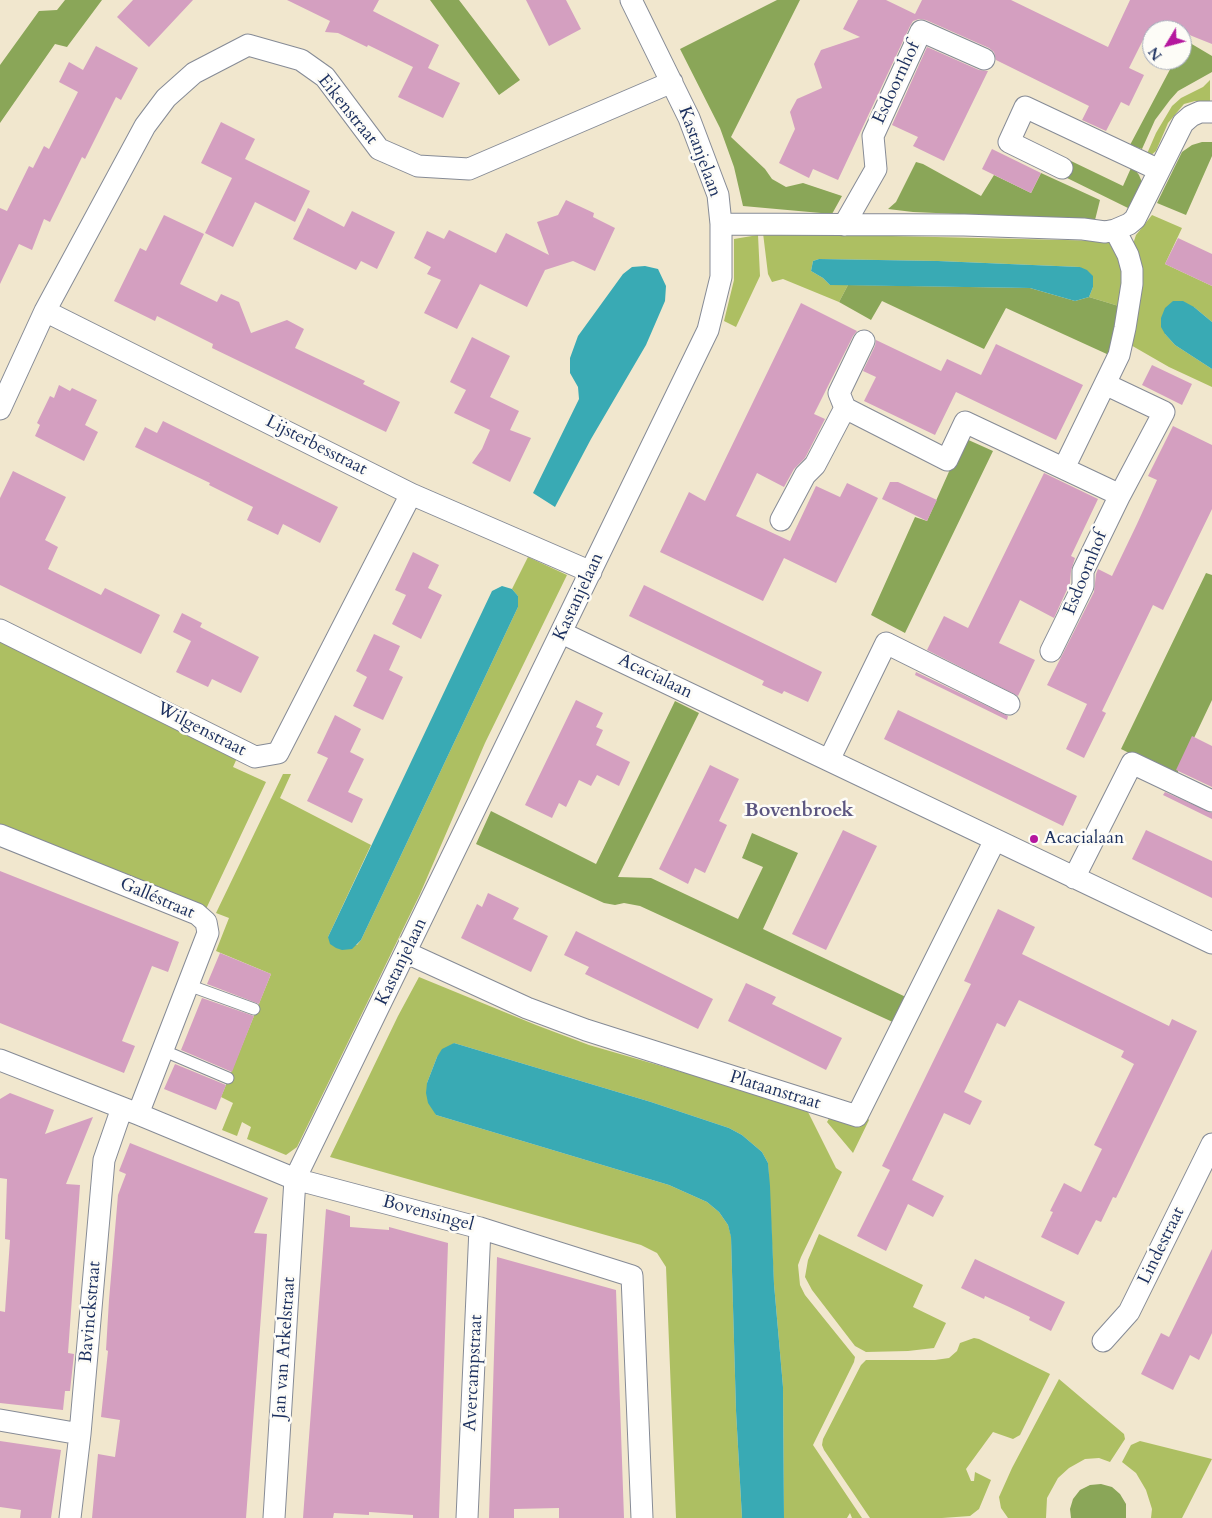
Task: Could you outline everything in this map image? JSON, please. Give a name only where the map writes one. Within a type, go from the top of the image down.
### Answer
[{"type":"street","name":"Kastanjelaan","points":[[296,1179],[708,330],[721,277],[721,224],[718,195],[689,118],[631,0]]},
{"type":"street","name":"Esdoornhof","points":[[844,224],[876,169],[873,136],[921,31],[984,59]]},
{"type":"street","name":"Eikenstraat","points":[[0,409],[46,311],[145,126],[166,98],[194,73],[248,45],[301,60],[325,77],[379,150],[418,166],[469,170],[672,82]]},
{"type":"street","points":[[1062,168],[1010,142],[1024,107],[1159,170]]},
{"type":"street","points":[[721,224],[964,225],[1105,232],[1115,230],[1130,224],[1135,219],[1183,123],[1191,116],[1200,112],[1212,112]]},
{"type":"street","points":[[1064,468],[1119,355],[1125,328],[1132,284],[1132,270],[1128,255],[1115,230]]},
{"type":"street","name":"Lijsterbesstraat","points":[[46,311],[411,494],[590,572]]},
{"type":"street","points":[[864,341],[839,393],[844,408],[947,460],[965,422],[1120,495]]},
{"type":"street","name":"Esdoornhof","points":[[1051,651],[1083,586],[1083,572],[1120,495],[1164,412],[1105,384]]},
{"type":"street","points":[[781,520],[805,476],[815,465],[844,408]]},
{"type":"street","name":"Wilgenstraat","points":[[0,630],[255,757],[278,753],[411,494]]},
{"type":"street","name":"Acacialaan","points":[[562,633],[1212,943]]},
{"type":"street","points":[[828,760],[886,643],[1009,704]]},
{"type":"street","points":[[1074,878],[1132,763],[1212,801]]},
{"type":"street","name":"Galléstraat","points":[[0,835],[197,914],[206,922],[208,933],[162,1050],[130,1111]]},
{"type":"street","name":"Plataanstraat","points":[[407,953],[527,1008],[586,1030],[857,1116],[995,840]]},
{"type":"street","name":"Bovensingel","points":[[0,1060],[296,1179],[480,1228],[632,1276],[642,1518]]},
{"type":"street","name":"Bavinckstraat","points":[[70,1518],[80,1434],[104,1160],[130,1111]]},
{"type":"street","name":"Lindestraat","points":[[1103,1341],[1128,1312],[1212,1144]]},
{"type":"street","name":"Jan van Arkelstraat","points":[[274,1518],[296,1179]]},
{"type":"street","name":"Avercampstraat","points":[[467,1518],[480,1228]]},
{"type":"street","points":[[0,1420],[80,1434]]},
{"type":"lane","points":[[188,985],[254,1009]]},
{"type":"lane","points":[[162,1050],[228,1078]]},
{"type":"green space","points":[[65,0],[102,0],[67,47],[55,44],[0,123],[0,65],[39,11],[57,10]]},
{"type":"green space","points":[[430,0],[459,0],[520,80],[499,95]]},
{"type":"green space","points":[[777,0],[800,0],[731,137],[765,169],[772,179],[786,187],[803,183],[842,196],[832,214],[743,206],[734,167],[720,128],[680,49]]},
{"type":"green space","points":[[1192,44],[1212,56],[1212,72],[1178,91],[1155,120],[1142,149],[1130,145],[1170,70],[1192,70]]},
{"type":"green space","points":[[1210,80],[1210,101],[1195,101],[1184,104],[1168,123],[1156,151],[1150,156],[1146,156],[1156,133],[1172,106],[1181,98],[1203,87]]},
{"type":"green space","points":[[1212,142],[1212,156],[1186,215],[1157,203],[1182,152],[1192,145]]},
{"type":"green space","points":[[1071,161],[1123,186],[1131,168],[1136,171],[1142,182],[1130,209],[1063,176]]},
{"type":"green space","points":[[916,162],[981,196],[994,175],[1031,193],[1041,173],[1100,200],[1095,220],[913,212],[888,209],[896,202]]},
{"type":"green space","points":[[1152,215],[1182,228],[1165,264],[1212,286],[1212,322],[1194,307],[1165,334],[1175,345],[1212,369],[1212,387],[1169,367],[1129,344],[1133,244],[1136,235]]},
{"type":"green space","points":[[763,233],[1108,241],[1115,245],[1125,270],[1122,307],[1089,297],[1093,287],[1080,267],[938,261],[819,259],[813,261],[811,271],[830,285],[848,285],[839,302],[783,279],[772,282],[768,274]]},
{"type":"green space","points":[[758,235],[760,276],[736,327],[724,321],[734,280],[734,239]]},
{"type":"green space","points":[[848,285],[1030,288],[1075,301],[1089,297],[1122,307],[1109,355],[1006,308],[984,349],[882,301],[871,320],[839,302]]},
{"type":"green space","points":[[964,438],[993,451],[905,633],[871,615],[915,517],[927,521]]},
{"type":"green space","points":[[528,557],[567,575],[485,743],[420,894],[297,1147],[286,1155],[247,1139],[251,1127],[242,1122],[237,1136],[222,1130],[233,1103],[221,1097],[271,974],[216,951],[229,918],[216,913],[283,774],[291,774],[280,798],[371,845],[328,937],[357,945],[518,607],[518,596],[512,589]]},
{"type":"green space","points":[[1206,573],[1212,575],[1212,700],[1176,776],[1121,749]]},
{"type":"green space","points":[[0,641],[238,756],[233,767],[266,782],[206,909],[0,827]]},
{"type":"green space","points":[[675,701],[699,713],[618,877],[651,878],[738,919],[763,867],[742,858],[752,833],[798,853],[763,929],[910,999],[897,1024],[640,906],[624,903],[615,905],[604,903],[476,844],[491,811],[596,864]]},
{"type":"green space","points":[[419,977],[589,1045],[806,1108],[836,1168],[842,1172],[798,1265],[800,1285],[805,1295],[855,1357],[813,1445],[862,1518],[852,1518],[850,1513],[847,1518],[784,1518],[783,1387],[774,1284],[768,1163],[762,1152],[742,1135],[729,1128],[651,1102],[454,1043],[437,1057],[427,1083],[436,1115],[669,1185],[707,1202],[719,1212],[728,1225],[731,1236],[736,1411],[742,1518],[676,1518],[666,1267],[657,1253],[641,1245],[330,1157],[398,1016]]},
{"type":"green space","points":[[831,1115],[866,1116],[869,1120],[853,1153],[827,1122]]},
{"type":"green space","points":[[819,1234],[923,1285],[913,1307],[946,1323],[934,1348],[866,1352],[855,1346],[812,1290],[805,1277],[808,1260]]},
{"type":"green space","points":[[974,1338],[1050,1374],[1020,1435],[1013,1439],[993,1432],[966,1469],[971,1481],[974,1481],[975,1472],[991,1480],[979,1509],[970,1516],[870,1518],[822,1445],[823,1439],[861,1365],[866,1360],[935,1360],[949,1358],[957,1351],[960,1343]]},
{"type":"green space","points":[[1059,1379],[1124,1434],[1125,1439],[1110,1462],[1099,1458],[1085,1459],[1069,1468],[1058,1478],[1047,1498],[1046,1518],[1008,1518],[1001,1508],[999,1497],[1012,1468]]},
{"type":"green space","points":[[1140,1441],[1212,1459],[1182,1518],[1151,1518],[1152,1509],[1146,1490],[1136,1473],[1122,1462],[1131,1445]]},
{"type":"green space","points":[[1101,1484],[1112,1487],[1120,1494],[1126,1504],[1126,1518],[1071,1518],[1070,1509],[1073,1499],[1080,1490],[1090,1485]]},
{"type":"water","points":[[819,259],[938,261],[1080,267],[1087,270],[1093,276],[1093,287],[1089,297],[1075,301],[1030,288],[830,285],[811,271],[813,261]]},
{"type":"water","points":[[645,266],[658,269],[666,286],[665,301],[646,345],[591,439],[555,507],[533,493],[579,399],[578,387],[570,373],[570,358],[578,336],[623,274],[632,267]]},
{"type":"water","points":[[1173,301],[1183,301],[1194,307],[1212,322],[1212,369],[1175,345],[1165,334],[1161,327],[1161,318],[1165,308]]},
{"type":"water","points":[[502,586],[512,589],[518,596],[518,607],[361,940],[352,949],[342,950],[336,948],[330,944],[328,937],[492,591]]},
{"type":"water","points":[[454,1043],[651,1102],[729,1128],[742,1135],[762,1152],[768,1163],[774,1284],[783,1387],[784,1518],[742,1518],[736,1411],[731,1237],[728,1225],[719,1212],[707,1202],[669,1185],[436,1115],[428,1103],[427,1083],[442,1049]]},
{"type":"building","points":[[133,0],[193,0],[149,47],[117,17]]},
{"type":"building","points":[[287,0],[379,0],[373,11],[439,45],[428,68],[460,83],[443,118],[398,97],[413,67],[338,33],[325,32],[330,21]]},
{"type":"building","points":[[526,0],[566,0],[581,29],[549,46]]},
{"type":"building","points":[[858,0],[886,0],[915,14],[922,0],[1011,0],[1108,47],[1130,0],[1212,0],[1212,44],[1192,36],[1192,20],[1142,20],[1142,42],[1129,68],[1144,75],[1129,106],[1121,102],[1106,131],[1082,120],[1089,106],[996,60],[994,52],[989,48],[926,20],[919,19],[913,21],[838,180],[813,169],[809,178],[779,163],[795,129],[790,112],[797,99],[822,88],[814,64],[821,50],[860,37],[843,29]]},
{"type":"building","points":[[96,46],[138,68],[121,100],[116,97],[85,159],[82,157],[50,222],[44,219],[32,250],[19,244],[0,284],[0,208],[7,211],[29,166],[33,168],[44,146],[49,149],[78,92],[59,82],[69,62],[83,70]]},
{"type":"building","points":[[927,47],[979,70],[988,71],[944,161],[913,146],[918,137],[892,125]]},
{"type":"building","points":[[221,122],[255,139],[245,159],[310,191],[295,222],[255,202],[233,247],[205,233],[232,178],[201,163]]},
{"type":"building","points":[[992,149],[1041,173],[1031,193],[982,169]]},
{"type":"building","points":[[566,200],[594,213],[593,217],[615,228],[595,271],[573,261],[545,270],[527,307],[480,284],[457,329],[424,313],[441,280],[427,274],[431,267],[414,258],[427,231],[444,239],[449,230],[496,253],[506,233],[549,255],[537,222],[558,215]]},
{"type":"building","points":[[308,208],[344,227],[352,211],[395,232],[377,269],[361,261],[356,270],[293,239]]},
{"type":"building","points":[[164,215],[204,234],[180,284],[217,302],[221,294],[239,302],[251,333],[287,320],[304,329],[295,348],[365,381],[363,384],[400,402],[386,432],[212,348],[213,344],[157,316],[155,321],[114,301],[140,248],[146,251]]},
{"type":"building","points":[[1178,238],[1212,254],[1212,286],[1165,264]]},
{"type":"building","points":[[801,303],[857,331],[814,414],[825,419],[805,458],[794,469],[784,487],[757,473],[736,516],[790,541],[816,486],[840,497],[847,483],[878,498],[836,583],[784,558],[763,601],[660,552],[689,492],[705,501]]},
{"type":"building","points":[[472,337],[510,356],[490,397],[519,411],[510,430],[531,438],[510,482],[472,463],[482,449],[490,430],[454,413],[466,390],[450,382]]},
{"type":"building","points":[[876,340],[941,371],[947,359],[981,375],[996,344],[1083,385],[1056,440],[956,392],[935,435],[864,401],[876,377],[863,371]]},
{"type":"building","points":[[1152,365],[1192,384],[1182,405],[1142,385]]},
{"type":"building","points":[[59,385],[70,391],[72,388],[97,400],[85,425],[98,432],[84,461],[35,436],[40,425],[37,423],[50,396],[54,398]]},
{"type":"building","points":[[163,421],[338,507],[320,543],[283,524],[278,535],[247,520],[253,507],[209,485],[210,483],[135,447],[145,427],[157,433]]},
{"type":"building","points":[[1173,426],[1212,445],[1212,509],[1163,610],[1153,605],[1102,711],[1106,713],[1084,758],[1066,749],[1087,704],[1047,685],[1094,592],[1098,569],[1112,576],[1157,480],[1148,476]]},
{"type":"building","points":[[13,471],[66,497],[45,540],[58,547],[48,569],[101,595],[105,588],[160,615],[141,654],[0,585],[0,498]]},
{"type":"building","points":[[1044,473],[1098,499],[1071,556],[1075,558],[1070,583],[1054,618],[1020,600],[999,643],[1035,660],[1018,696],[927,650],[944,616],[968,628]]},
{"type":"building","points":[[890,482],[898,482],[937,500],[927,521],[882,499]]},
{"type":"building","points":[[413,552],[439,565],[428,588],[442,595],[421,639],[392,624],[406,595],[395,590]]},
{"type":"building","points":[[644,585],[822,672],[808,702],[784,691],[782,694],[762,685],[764,681],[629,616]]},
{"type":"building","points":[[182,613],[202,623],[200,627],[259,657],[241,693],[212,679],[208,687],[176,672],[191,641],[173,632]]},
{"type":"building","points":[[374,634],[400,646],[389,670],[403,677],[383,720],[353,706],[367,677],[356,671]]},
{"type":"building","points":[[916,672],[1008,716],[1007,720],[915,675]]},
{"type":"building","points":[[576,700],[603,713],[596,727],[603,730],[596,745],[630,762],[619,786],[597,775],[591,786],[579,780],[566,807],[559,803],[552,818],[525,805]]},
{"type":"building","points":[[898,710],[1077,796],[1063,826],[884,739]]},
{"type":"building","points":[[335,715],[361,729],[350,752],[364,759],[348,792],[363,799],[352,823],[307,801],[328,758],[317,753]]},
{"type":"building","points":[[1192,736],[1212,746],[1212,787],[1176,770]]},
{"type":"building","points":[[710,765],[739,779],[719,821],[727,825],[705,873],[695,868],[688,884],[659,869]]},
{"type":"building","points":[[1165,792],[1212,813],[1212,819],[1163,795]]},
{"type":"building","points":[[843,830],[877,846],[826,950],[792,934]]},
{"type":"building","points":[[1146,830],[1212,861],[1212,898],[1132,859]]},
{"type":"building","points":[[0,871],[179,942],[168,972],[152,966],[122,1041],[135,1046],[124,1073],[0,1023]]},
{"type":"building","points":[[488,893],[519,908],[513,919],[548,936],[531,972],[461,938],[477,904],[482,907]]},
{"type":"building","points":[[998,909],[1035,927],[1022,954],[1169,1026],[1172,1019],[1197,1031],[1116,1198],[1113,1197],[1101,1222],[1096,1220],[1078,1255],[1041,1237],[1053,1212],[1050,1211],[1064,1183],[1081,1192],[1102,1149],[1094,1145],[1134,1064],[1121,1057],[1124,1051],[1019,1000],[1005,1027],[997,1023],[964,1092],[982,1101],[970,1125],[944,1113],[912,1180],[944,1196],[933,1217],[908,1204],[886,1251],[857,1236],[890,1170],[882,1166],[971,984],[964,981]]},
{"type":"building","points":[[576,931],[713,999],[698,1029],[585,974],[589,967],[564,955]]},
{"type":"building","points":[[220,953],[271,974],[259,1004],[207,984]]},
{"type":"building","points":[[746,983],[776,997],[772,1004],[842,1038],[826,1070],[728,1021]]},
{"type":"building","points":[[202,998],[254,1016],[232,1072],[181,1050]]},
{"type":"building","points":[[175,1064],[226,1085],[216,1110],[164,1089]]},
{"type":"building","points":[[10,1093],[54,1110],[45,1134],[93,1117],[66,1184],[80,1185],[68,1353],[74,1354],[70,1391],[65,1391],[63,1410],[0,1403],[0,1311],[5,1312],[10,1240],[5,1239],[7,1179],[0,1178],[0,1099]]},
{"type":"building","points":[[130,1143],[268,1198],[254,1233],[267,1234],[246,1518],[92,1518],[98,1454],[115,1457],[120,1420],[101,1417],[108,1351],[106,1350],[109,1300],[118,1195],[126,1174],[119,1171]]},
{"type":"building","points":[[326,1209],[350,1216],[350,1227],[389,1230],[389,1227],[448,1243],[439,1518],[413,1518],[413,1515],[369,1512],[369,1515],[334,1513],[333,1518],[303,1518]]},
{"type":"building","points":[[1212,1249],[1212,1333],[1199,1360],[1190,1355],[1173,1390],[1141,1374],[1161,1333],[1169,1337]]},
{"type":"building","points":[[497,1257],[616,1290],[624,1518],[559,1518],[559,1508],[514,1509],[514,1518],[489,1518]]},
{"type":"building","points":[[975,1259],[1065,1302],[1051,1331],[1029,1320],[1030,1317],[1007,1306],[985,1296],[984,1299],[961,1288]]},
{"type":"building","points":[[0,1441],[61,1450],[51,1518],[20,1518],[21,1510],[0,1507]]},
{"type":"place","name":"Acacialaan","points":[[1034,839]]},
{"type":"district","name":"Bovenbroek","points":[[799,811]]}]
